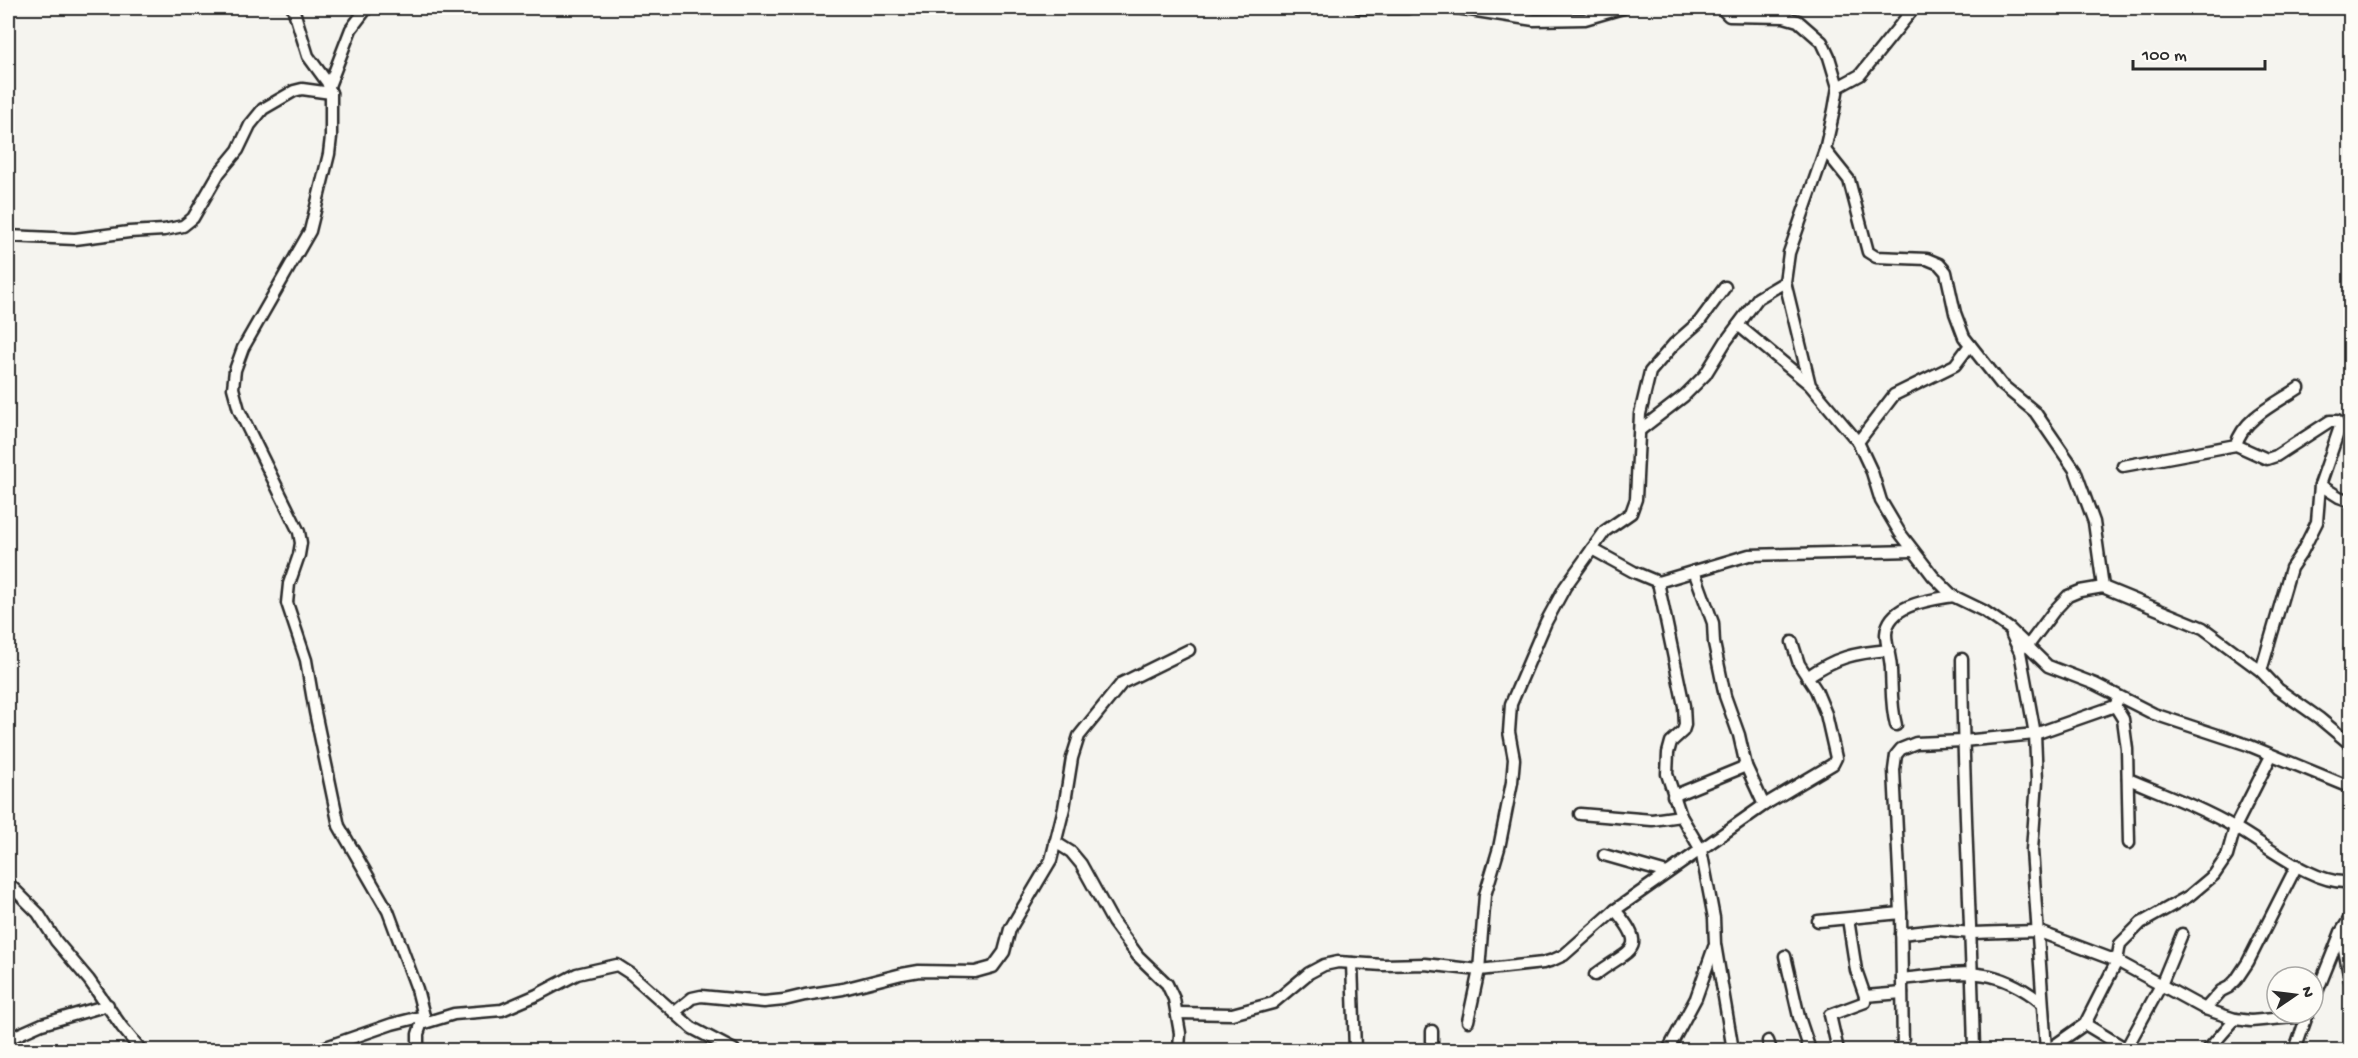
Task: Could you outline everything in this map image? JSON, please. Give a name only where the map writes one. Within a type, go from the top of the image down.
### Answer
[{"type":"street","points":[[293,8],[308,56],[330,90]]},
{"type":"street","points":[[367,8],[351,29],[330,90],[332,137],[310,231],[243,348],[234,370],[233,388],[239,410],[299,532],[301,543],[299,555],[289,584],[287,603],[306,660],[339,826],[388,911],[417,989],[422,1020],[418,1034],[418,1050]]},
{"type":"street","points":[[1360,8],[1408,8]]},
{"type":"street","points":[[1457,8],[1534,20],[1585,19],[1623,8]]},
{"type":"street","points":[[1721,8],[1729,16],[1784,17],[1798,21],[1822,42],[1838,87],[1825,150],[1798,221],[1789,253],[1785,282],[1810,385]]},
{"type":"street","points":[[1838,87],[1860,75],[1914,8]]},
{"type":"street","points":[[8,236],[75,239],[164,230],[183,225],[193,218],[219,173],[238,150],[250,125],[263,109],[294,91],[330,90]]},
{"type":"street","points":[[1825,150],[1850,180],[1868,252],[1876,257],[1927,259],[1939,264],[1946,272],[1955,313],[1964,337],[2001,384],[2035,412],[2075,470],[2094,522],[2103,587]]},
{"type":"street","points":[[1640,430],[1684,396],[1705,375],[1758,298],[1785,282]]},
{"type":"street","points":[[1468,1021],[1479,970],[1485,895],[1499,849],[1512,782],[1514,759],[1509,732],[1510,704],[1546,622],[1565,587],[1605,531],[1631,513],[1636,499],[1640,414],[1650,372],[1674,344],[1699,322],[1725,287]]},
{"type":"street","points":[[1738,326],[1810,385],[1858,442],[1872,472],[1881,501],[1913,551],[1953,596],[1984,611],[2010,629],[2048,666],[2095,684],[2117,701],[2194,726],[2350,787]]},
{"type":"street","points":[[1858,442],[1894,395],[1955,364],[1970,345]]},
{"type":"street","points":[[2236,446],[2239,433],[2249,423],[2299,388]]},
{"type":"street","points":[[2123,466],[2236,446],[2267,459],[2276,456],[2330,421],[2337,421],[2345,428],[2320,485],[2317,522],[2291,568],[2261,671]]},
{"type":"street","points":[[2320,485],[2338,497],[2350,501]]},
{"type":"street","points":[[1592,549],[1658,582],[1749,555],[1913,551]]},
{"type":"street","points":[[1695,571],[1713,624],[1714,643],[1725,696],[1739,735],[1746,766],[1764,805]]},
{"type":"street","points":[[1658,582],[1684,706],[1685,725],[1683,731],[1671,742],[1667,774],[1681,816],[1701,850],[1714,918],[1715,944],[1733,1050]]},
{"type":"street","points":[[2027,647],[2068,596],[2080,591],[2103,587],[2203,628],[2261,671],[2278,689],[2319,718],[2350,744]]},
{"type":"street","points":[[1896,725],[1886,633],[1890,620],[1894,615],[1918,603],[1953,596]]},
{"type":"street","points":[[2010,629],[2020,652],[2035,734],[2037,781],[2032,850],[2047,1050],[2085,1024],[2117,961],[2120,944],[2141,923],[2188,896],[2214,875],[2227,856],[2235,827],[2271,756]]},
{"type":"street","points":[[1177,1013],[1232,1014],[1249,1011],[1281,998],[1309,973],[1324,965],[1425,964],[1479,970],[1543,963],[1564,955],[1615,910],[1667,873],[1764,805],[1833,764],[1836,758],[1826,714],[1816,690],[1799,664],[1792,642]]},
{"type":"street","points":[[675,1012],[692,998],[701,996],[764,1002],[843,990],[920,971],[964,973],[993,967],[1004,952],[1010,929],[1051,860],[1064,808],[1072,758],[1079,736],[1122,683],[1189,650]]},
{"type":"street","points":[[1807,677],[1829,662],[1867,652],[1889,650]]},
{"type":"street","points":[[1962,659],[1974,1050]]},
{"type":"street","points":[[1903,1050],[1901,914],[1894,786],[1896,755],[1901,749],[1916,743],[2035,734],[2117,701]]},
{"type":"street","points":[[2117,701],[2123,719],[2127,749],[2130,843]]},
{"type":"street","points":[[1673,796],[1746,766]]},
{"type":"street","points":[[2127,779],[2235,827],[2297,865],[2326,879],[2350,882]]},
{"type":"street","points":[[1580,814],[1652,820],[1681,816]]},
{"type":"street","points":[[1055,842],[1071,852],[1081,864],[1113,922],[1138,956],[1167,984],[1177,1013],[1180,1033],[1179,1050]]},
{"type":"street","points":[[1604,855],[1667,873]]},
{"type":"street","points":[[2205,1009],[2221,991],[2236,980],[2248,962],[2297,865]]},
{"type":"street","points":[[8,883],[38,913],[56,941],[141,1050]]},
{"type":"street","points":[[1595,975],[1616,958],[1632,950],[1634,945],[1635,941],[1625,921],[1615,910]]},
{"type":"street","points":[[1818,921],[1901,914]]},
{"type":"street","points":[[2325,972],[2341,933],[2350,918]]},
{"type":"street","points":[[1838,1050],[1830,1015],[1865,1002],[1856,970],[1848,919]]},
{"type":"street","points":[[1901,934],[1936,930],[1972,933],[2037,931],[2117,961],[2205,1009],[2235,1019],[2265,1020]]},
{"type":"street","points":[[2341,933],[2350,980]]},
{"type":"street","points":[[2085,1024],[2127,1050],[2161,985],[2182,934]]},
{"type":"street","points":[[1668,1050],[1696,998],[1715,944]]},
{"type":"street","points":[[1785,956],[1799,1017],[1810,1050]]},
{"type":"street","points":[[1352,963],[1355,1050]]},
{"type":"street","points":[[317,1050],[392,1024],[454,1014],[502,1010],[577,974],[617,965],[631,974],[692,1028],[734,1050]]},
{"type":"street","points":[[1902,979],[1972,972],[1999,977],[2031,994],[2042,1003]]},
{"type":"street","points":[[1865,996],[1902,993]]},
{"type":"street","points":[[8,1039],[42,1024],[108,1005]]},
{"type":"street","points":[[2208,1050],[2235,1019]]},
{"type":"street","points":[[2295,1050],[2304,1025]]},
{"type":"street","points":[[1432,1031],[1432,1050]]}]
